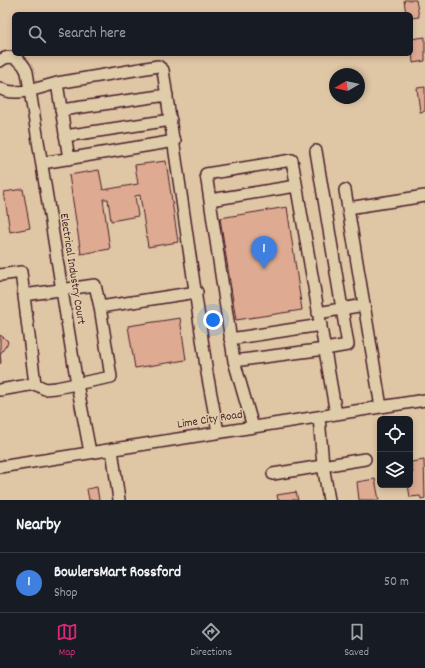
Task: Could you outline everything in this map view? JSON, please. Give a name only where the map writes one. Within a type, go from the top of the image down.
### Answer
[{"type":"street","name":"Electrical Industry Court","points":[[0,61],[4,58],[19,60],[24,64],[27,72],[77,384],[90,452]]},
{"type":"street","points":[[0,88],[8,91],[20,92],[57,83],[158,66],[164,70],[207,373],[218,432]]},
{"type":"street","points":[[57,83],[69,159]]},
{"type":"street","points":[[61,110],[168,95]]},
{"type":"street","points":[[66,136],[171,120]]},
{"type":"street","points":[[42,163],[175,141]]},
{"type":"street","points":[[234,361],[348,345],[316,151]]},
{"type":"street","points":[[253,427],[234,361],[206,174],[292,160],[336,414]]},
{"type":"street","points":[[210,200],[296,186]]},
{"type":"street","points":[[345,190],[381,407]]},
{"type":"street","points":[[348,208],[425,196]]},
{"type":"street","points":[[0,275],[21,272],[35,384]]},
{"type":"street","points":[[0,390],[35,384],[45,389],[56,388],[111,377],[95,285],[24,295]]},
{"type":"street","points":[[100,307],[196,292]]},
{"type":"street","points":[[318,313],[364,305]]},
{"type":"street","points":[[230,339],[321,325]]},
{"type":"street","name":"Lime City Road","points":[[0,467],[425,400]]},
{"type":"street","points":[[319,417],[323,465],[329,500]]},
{"type":"street","points":[[112,449],[119,500]]},
{"type":"street","points":[[273,474],[365,458]]},
{"type":"building","points":[[404,0],[416,0],[419,17],[413,18],[413,12],[406,12]]},
{"type":"building","points":[[425,37],[425,61],[413,63],[413,39]]},
{"type":"building","points":[[425,87],[425,111],[420,112],[417,88]]},
{"type":"building","points":[[166,161],[178,242],[148,247],[140,195],[135,196],[138,216],[111,221],[108,199],[103,199],[110,249],[81,254],[69,175],[99,170],[103,190],[138,184],[135,165]]},
{"type":"building","points":[[23,189],[30,228],[10,232],[4,192]]},
{"type":"building","points":[[287,207],[302,310],[236,320],[220,218]]},
{"type":"building","points":[[180,318],[186,360],[135,368],[128,326]]},
{"type":"building","points":[[0,335],[7,340],[8,343],[0,354]]},
{"type":"building","points":[[424,460],[425,498],[421,499],[420,496],[410,497],[408,488],[413,488],[413,462]]},
{"type":"building","points":[[375,479],[379,500],[359,500],[357,482]]},
{"type":"building","points":[[97,487],[99,500],[89,500],[87,489]]},
{"type":"building","points":[[296,492],[298,500],[278,500],[277,495]]},
{"type":"place","name":"BowlersMart Rossford","points":[[264,269]]}]
